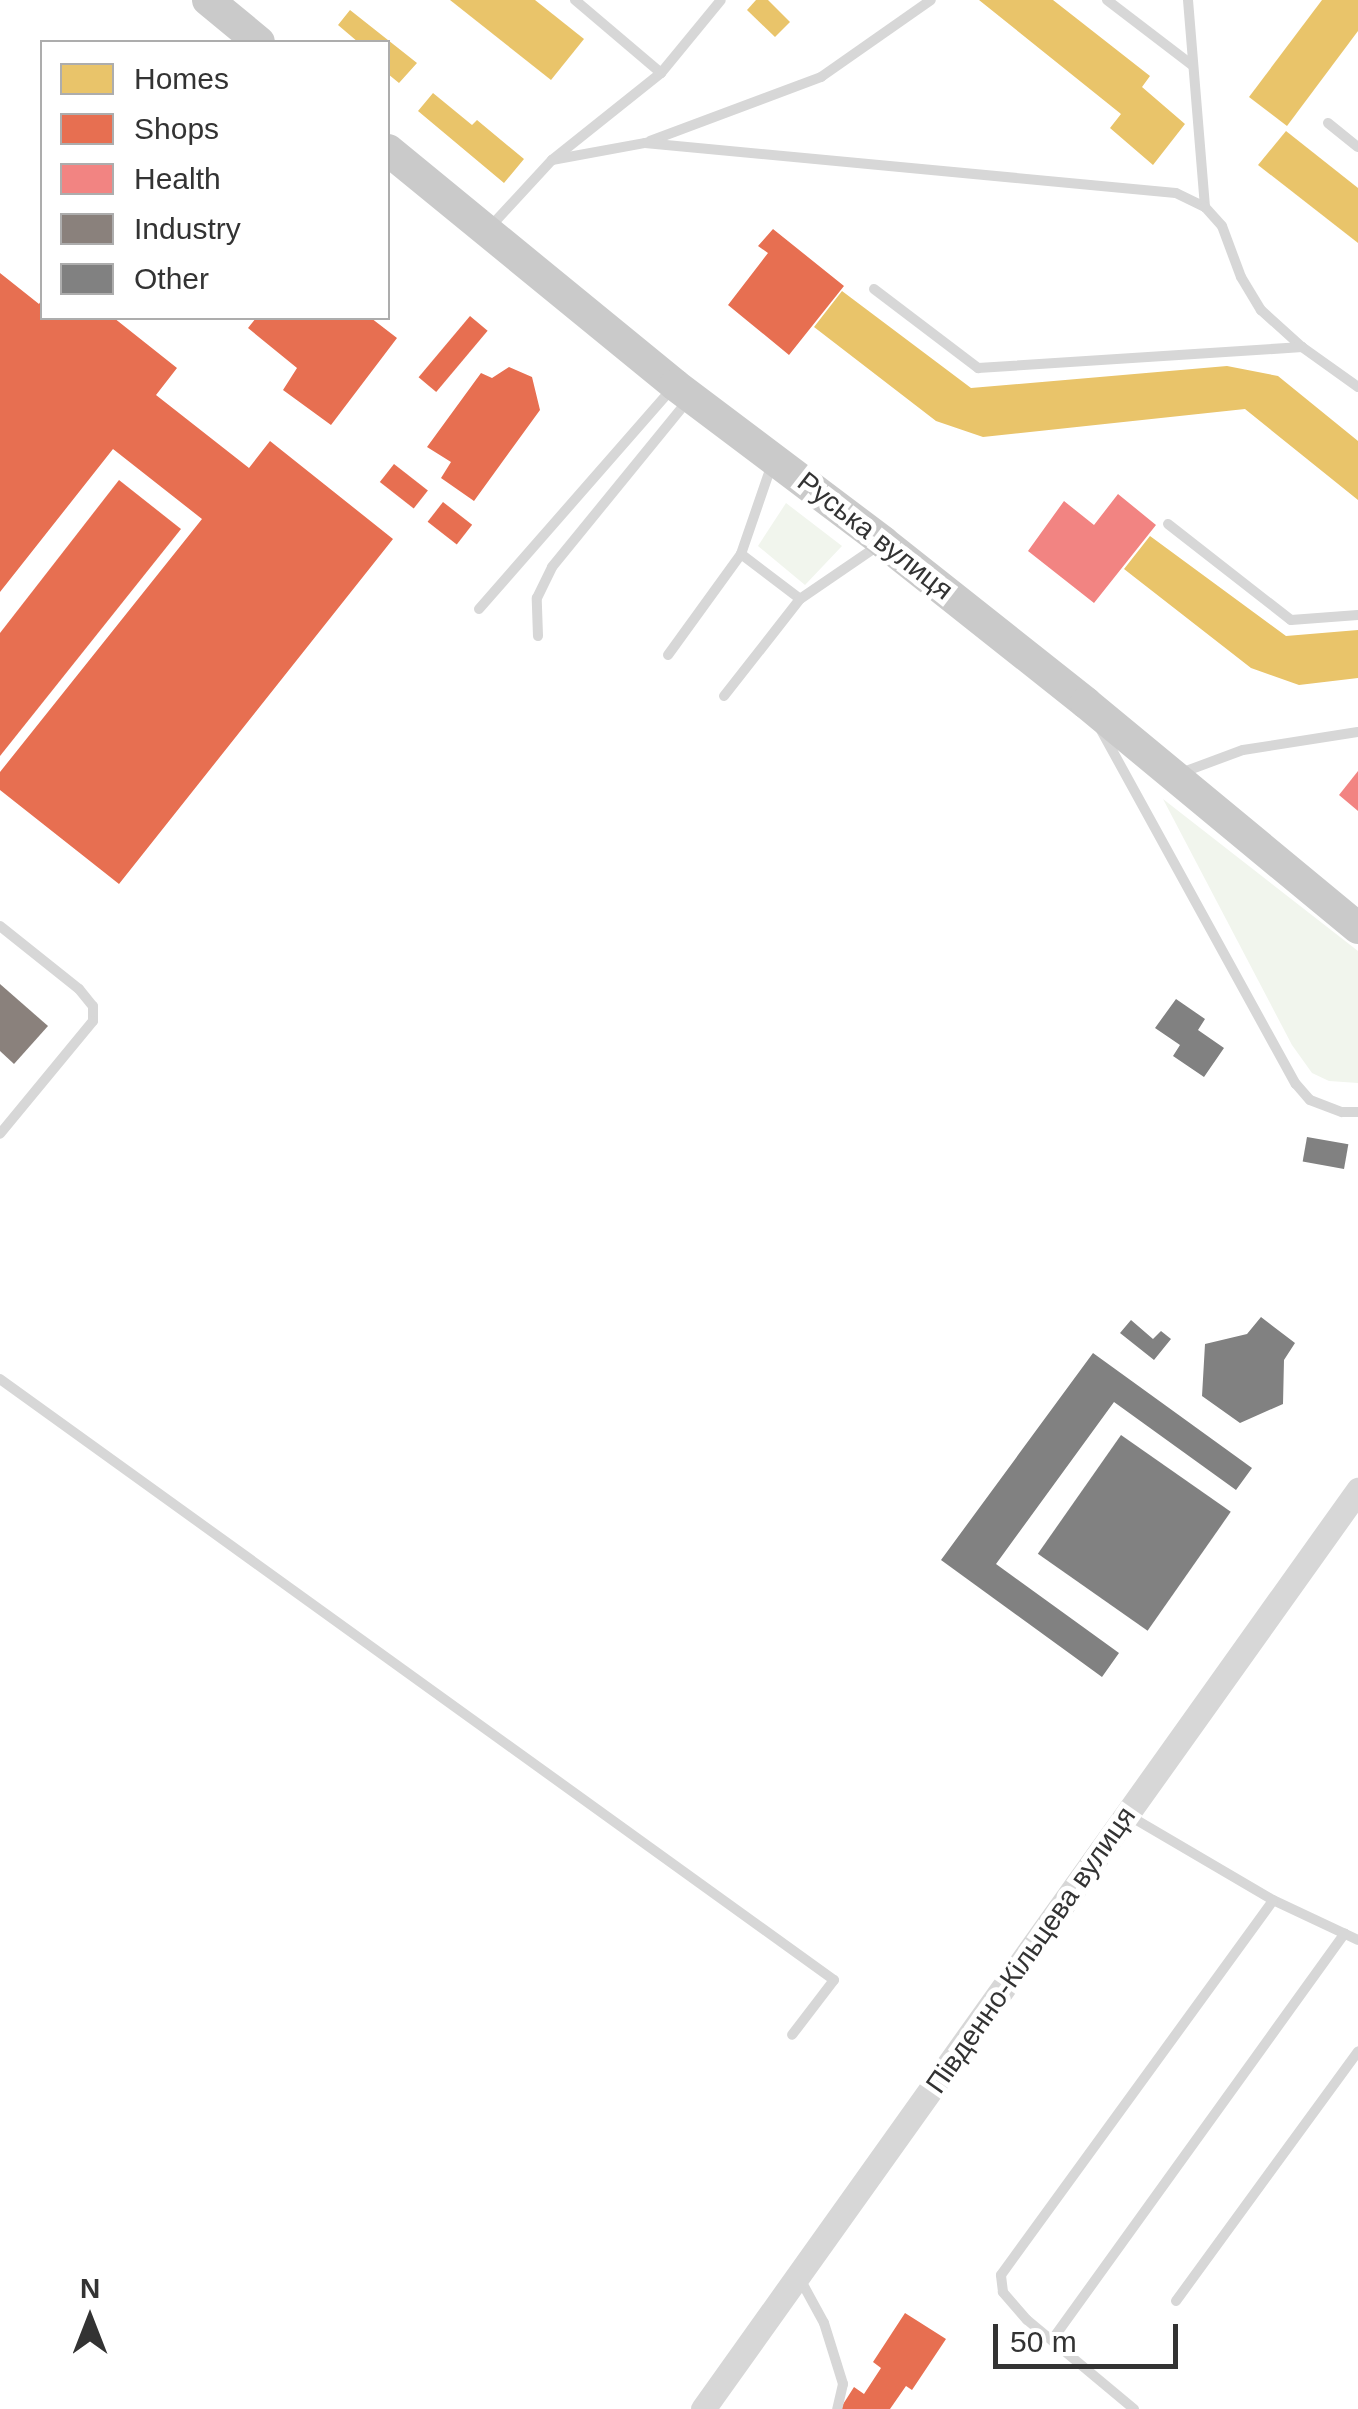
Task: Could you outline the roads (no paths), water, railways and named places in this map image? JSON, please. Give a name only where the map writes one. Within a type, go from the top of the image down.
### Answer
[{"type":"main road","points":[[208,0],[257,40]]},
{"type":"main road","name":"Руська вулиця","points":[[390,152],[682,392],[884,542],[1086,702],[1358,928]]},
{"type":"street","name":"Південно-Кільцева вулиця","points":[[703,2409],[1358,1490]]},
{"type":"lane","points":[[575,0],[662,73]]},
{"type":"lane","points":[[487,231],[552,160],[662,73],[721,0]]},
{"type":"lane","points":[[552,160],[644,143],[821,77],[931,0]]},
{"type":"lane","points":[[1108,0],[1192,66]]},
{"type":"lane","points":[[1188,0],[1204,206]]},
{"type":"lane","points":[[1328,123],[1358,146]]},
{"type":"lane","points":[[644,143],[1124,186],[1176,194],[1204,206],[1222,226],[1241,278],[1261,310],[1302,347],[1358,387]]},
{"type":"lane","points":[[874,290],[978,368],[1302,347]]},
{"type":"lane","points":[[479,610],[682,392]]},
{"type":"lane","points":[[538,636],[536,598],[552,567],[682,392]]},
{"type":"lane","points":[[668,654],[740,554],[774,458]]},
{"type":"lane","points":[[1168,524],[1291,620],[1358,615]]},
{"type":"lane","points":[[724,696],[800,599],[884,542]]},
{"type":"lane","points":[[740,554],[800,599]]},
{"type":"lane","points":[[1086,702],[1296,1084],[1310,1100],[1342,1112],[1358,1112]]},
{"type":"lane","points":[[1173,777],[1243,750],[1358,732]]},
{"type":"lane","points":[[0,926],[80,989],[93,1006],[93,1020],[0,1134]]},
{"type":"lane","points":[[0,1379],[834,1980],[792,2035]]},
{"type":"lane","points":[[1127,1814],[1273,1900],[1358,1940]]},
{"type":"lane","points":[[1134,2409],[1052,2340],[1003,2292],[1001,2274],[1273,1900]]},
{"type":"lane","points":[[1052,2340],[1345,1933]]},
{"type":"lane","points":[[1176,2301],[1358,2050]]},
{"type":"lane","points":[[798,2276],[824,2324],[843,2384],[837,2409]]}]
